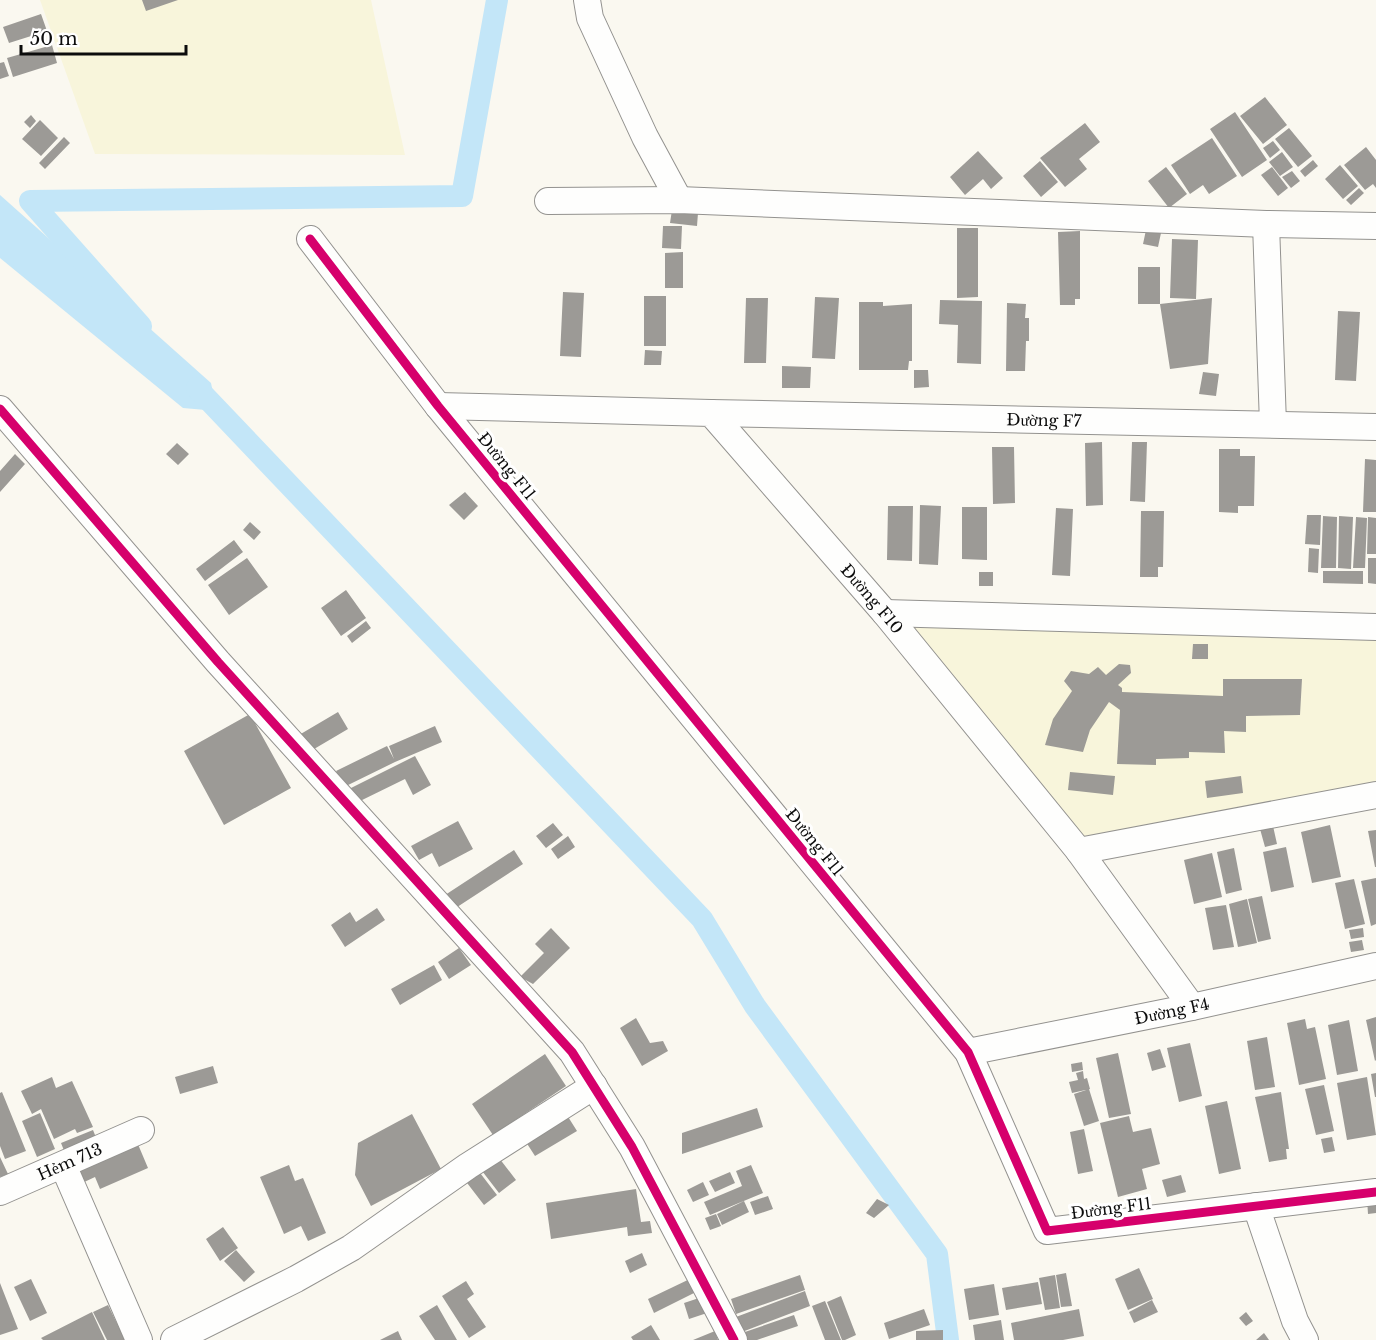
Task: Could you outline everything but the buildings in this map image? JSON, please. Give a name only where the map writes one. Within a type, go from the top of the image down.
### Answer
[{"type":"street","points":[[587,0],[590,18],[645,137],[679,200]]},
{"type":"street","points":[[548,201],[679,200],[1266,224],[1376,226]]},
{"type":"street","points":[[1266,224],[1273,424]]},
{"type":"street","name":"Đường F11","points":[[310,239],[438,406],[968,1052],[1047,1231],[1376,1192]]},
{"type":"street","points":[[438,406],[711,413]]},
{"type":"street","points":[[0,409],[218,662],[572,1052],[632,1147],[734,1340]]},
{"type":"street","name":"Đường F7","points":[[711,413],[1376,427]]},
{"type":"street","name":"Đường F10","points":[[711,413],[885,613],[1079,851],[1191,1007]]},
{"type":"street","points":[[885,613],[1376,627]]},
{"type":"street","points":[[1079,851],[1376,795]]},
{"type":"street","name":"Đường F4","points":[[968,1052],[1191,1007],[1376,966]]},
{"type":"street","points":[[174,1340],[296,1279],[351,1248],[468,1166],[594,1086]]},
{"type":"street","name":"Hẻm 713","points":[[0,1192],[141,1130]]},
{"type":"street","points":[[63,1165],[139,1340]]},
{"type":"street","points":[[1256,1206],[1296,1322],[1305,1340]]},
{"type":"shaded area","points":[[40,0],[371,0],[405,155],[95,154]]},
{"type":"shaded area","points":[[891,617],[1376,630],[1376,791],[1080,847]]},
{"type":"water","points":[[0,195],[211,383],[217,411],[183,408],[0,258]]},
{"type":"waterway","points":[[141,326],[30,201],[462,196],[497,0]]},
{"type":"waterway","points":[[197,388],[702,919],[755,1006],[937,1254],[948,1340]]},
{"type":"cycle path","points":[[310,239],[438,406],[968,1052],[1047,1231],[1376,1192]]},
{"type":"cycle path","points":[[0,409],[218,662],[572,1052],[632,1147],[734,1340]]}]
